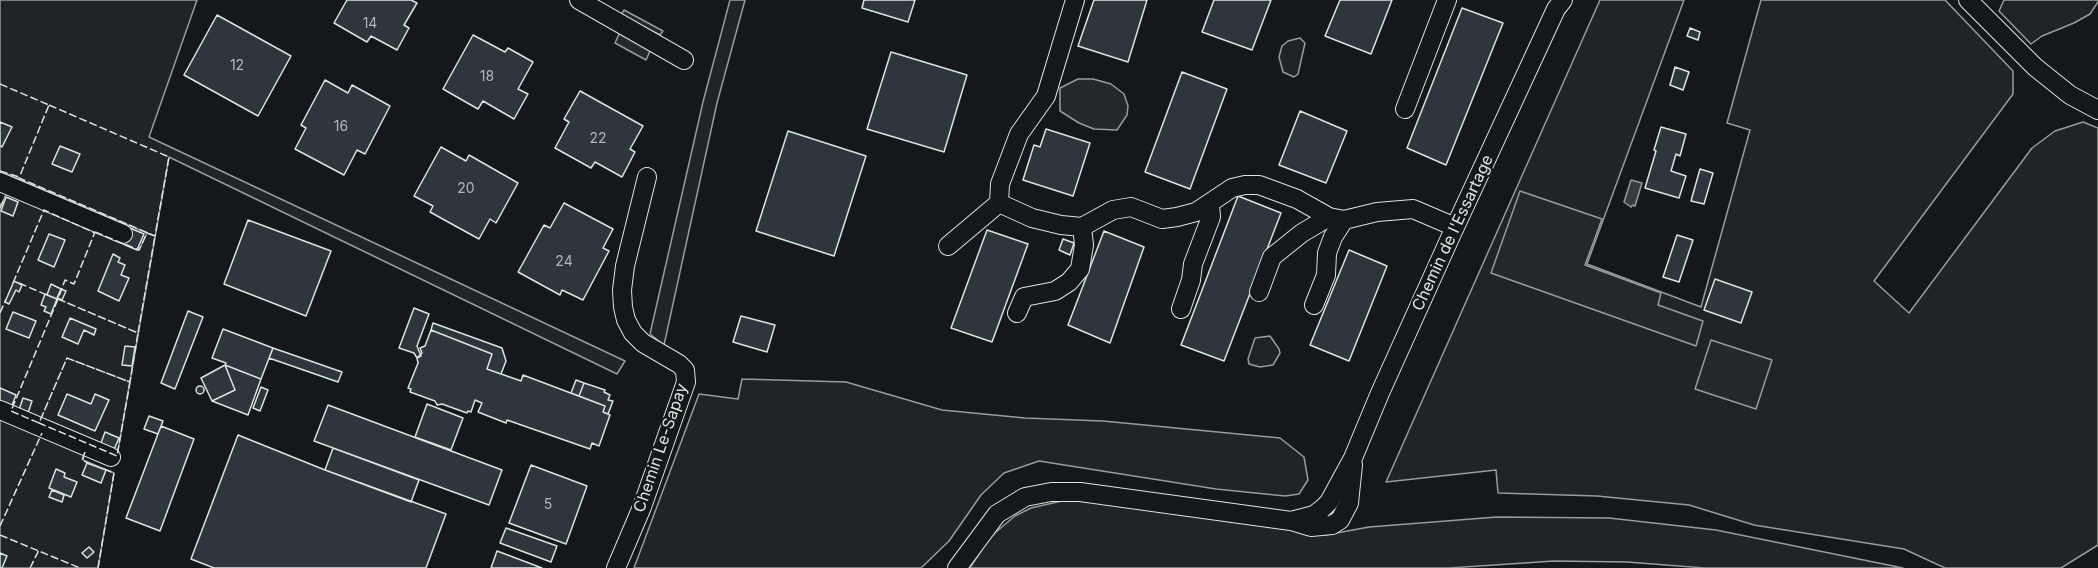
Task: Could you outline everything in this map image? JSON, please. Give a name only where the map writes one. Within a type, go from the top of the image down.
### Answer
[{"type":"street","points":[[579,0],[684,60]]},
{"type":"street","points":[[948,246],[999,203],[1000,184],[1019,134],[1046,96],[1075,0]]},
{"type":"street","points":[[1405,109],[1447,0]]},
{"type":"street","points":[[1968,0],[2035,68],[2070,95],[2098,110]]},
{"type":"street","name":"Chemin de l'Essartage","points":[[957,568],[997,514],[1012,504],[1037,494],[1080,492],[1291,521],[1314,515],[1322,509],[1329,502],[1353,458],[1554,2]]},
{"type":"street","name":"Chemin Le-Sapay","points":[[616,568],[642,507],[686,382],[685,370],[679,363],[643,343],[633,333],[626,320],[623,307],[622,290],[625,266],[647,177]]},
{"type":"street","points":[[0,182],[123,234]]},
{"type":"street","points":[[999,203],[1032,218],[1082,227],[1113,210],[1131,207],[1162,219],[1196,212],[1232,188],[1259,185],[1337,218]]},
{"type":"street","points":[[1181,309],[1191,280],[1192,264],[1210,217],[1210,204]]},
{"type":"street","points":[[1259,292],[1272,256],[1302,233],[1337,218],[1413,209],[1455,227]]},
{"type":"street","points":[[1314,305],[1326,275],[1327,253],[1337,218]]},
{"type":"street","points":[[1017,313],[1024,297],[1055,291],[1069,282],[1080,268],[1084,245],[1082,227]]},
{"type":"street","points":[[0,410],[111,457]]},
{"type":"shaded area","points":[[0,0],[197,0],[149,137],[625,361],[617,374],[169,157],[117,456],[0,403],[0,204],[6,194],[139,250],[147,233],[0,171]]},
{"type":"shaded area","points":[[730,0],[745,0],[717,103],[664,345],[650,334],[703,102]]},
{"type":"shaded area","points":[[1600,0],[1684,0],[1587,264],[1701,307],[1750,130],[1727,123],[1761,0],[1945,0],[2013,71],[2013,94],[1874,281],[1909,313],[2032,148],[2055,131],[2083,122],[2098,128],[2098,545],[2061,568],[1945,568],[1904,549],[1754,525],[1689,505],[1597,496],[1498,493],[1496,470],[1386,482]]},
{"type":"shaded area","points":[[2004,0],[2098,0],[2098,2],[2090,14],[2042,36],[2031,44],[1999,11]]},
{"type":"shaded area","points":[[624,10],[663,31],[660,35],[621,15]]},
{"type":"shaded area","points":[[620,32],[651,49],[646,60],[615,43]]},
{"type":"shaded area","points":[[1300,38],[1305,43],[1298,74],[1294,77],[1283,72],[1279,57],[1282,46],[1288,41]]},
{"type":"shaded area","points":[[1078,79],[1093,79],[1111,84],[1124,94],[1128,106],[1127,115],[1117,130],[1094,129],[1060,111],[1060,88]]},
{"type":"shaded area","points":[[1631,180],[1642,183],[1635,206],[1631,207],[1624,202]]},
{"type":"shaded area","points":[[1520,191],[1602,219],[1585,265],[1661,293],[1658,305],[1703,321],[1696,346],[1491,273]]},
{"type":"shaded area","points":[[1270,336],[1280,353],[1273,365],[1260,367],[1249,364],[1248,359],[1255,338]]},
{"type":"shaded area","points":[[1711,340],[1772,360],[1756,409],[1695,389]]},
{"type":"shaded area","points":[[742,379],[846,382],[942,410],[1025,418],[1103,421],[1280,438],[1304,457],[1308,480],[1299,494],[1285,496],[1216,489],[1039,461],[1004,473],[981,495],[949,541],[921,568],[634,568],[699,394],[738,399]]},
{"type":"shaded area","points":[[0,415],[85,452],[83,460],[114,473],[98,568],[0,568]]},
{"type":"shaded area","points":[[1066,500],[1080,500],[1326,535],[1369,527],[1497,517],[1609,518],[1716,530],[1903,568],[1705,568],[1627,562],[1554,561],[1449,568],[970,568],[990,537],[1015,516],[1031,508]]},
{"type":"building","points":[[347,0],[411,0],[417,3],[404,25],[409,28],[397,50],[371,36],[367,42],[334,23]]},
{"type":"building","points":[[864,0],[915,0],[908,22],[862,8]]},
{"type":"building","points":[[1094,0],[1147,0],[1128,62],[1078,46]]},
{"type":"building","points":[[1214,0],[1271,0],[1252,50],[1202,32]]},
{"type":"building","points":[[1340,0],[1392,0],[1371,54],[1325,36]]},
{"type":"building","points":[[1462,8],[1503,23],[1446,165],[1407,148]]},
{"type":"building","points":[[217,15],[291,56],[258,116],[184,75]]},
{"type":"building","points":[[1690,28],[1700,32],[1698,40],[1687,36]]},
{"type":"building","points":[[473,35],[505,52],[508,48],[533,62],[518,89],[528,94],[514,119],[483,101],[478,109],[443,89]]},
{"type":"building","points":[[891,52],[967,75],[944,152],[867,129]]},
{"type":"building","points":[[1675,67],[1689,72],[1683,90],[1670,85]]},
{"type":"building","points":[[1182,72],[1227,89],[1190,189],[1145,172]]},
{"type":"building","points":[[325,80],[348,93],[352,85],[390,106],[365,154],[357,150],[344,175],[295,149],[306,128],[301,125]]},
{"type":"building","points":[[580,91],[643,126],[630,149],[635,152],[622,177],[595,162],[591,168],[555,148],[569,122],[564,119]]},
{"type":"building","points":[[1300,111],[1347,131],[1326,183],[1279,165]]},
{"type":"building","points":[[0,122],[12,127],[2,147],[0,146]]},
{"type":"building","points":[[1661,127],[1686,134],[1680,156],[1676,154],[1671,171],[1686,176],[1679,198],[1645,188]]},
{"type":"building","points":[[1046,129],[1090,143],[1073,196],[1023,180],[1034,145],[1040,147]]},
{"type":"building","points":[[788,131],[866,156],[834,256],[756,231]]},
{"type":"building","points":[[60,146],[80,154],[72,172],[52,164]]},
{"type":"building","points":[[441,147],[466,161],[469,155],[518,183],[496,223],[490,219],[479,239],[430,212],[433,206],[414,196]]},
{"type":"building","points":[[1700,169],[1713,173],[1704,204],[1691,201]]},
{"type":"building","points":[[1238,196],[1281,213],[1224,361],[1181,345]]},
{"type":"building","points":[[6,197],[18,202],[13,216],[1,211]]},
{"type":"building","points":[[564,203],[613,229],[603,248],[609,251],[583,300],[562,290],[560,295],[518,272],[544,225],[550,228]]},
{"type":"building","points":[[248,220],[331,251],[306,316],[224,284]]},
{"type":"building","points":[[130,228],[144,234],[137,250],[123,244]]},
{"type":"building","points":[[987,230],[1028,244],[992,342],[951,328]]},
{"type":"building","points":[[1104,231],[1144,247],[1110,343],[1068,325]]},
{"type":"building","points":[[49,234],[65,240],[54,267],[38,260]]},
{"type":"building","points":[[1677,235],[1693,240],[1679,282],[1663,277]]},
{"type":"building","points":[[1063,239],[1074,243],[1070,255],[1059,250]]},
{"type":"building","points":[[1349,250],[1387,266],[1349,361],[1310,345]]},
{"type":"building","points":[[113,254],[120,258],[118,262],[125,265],[121,275],[129,278],[119,301],[98,291]]},
{"type":"building","points":[[1715,279],[1752,292],[1741,323],[1704,310]]},
{"type":"building","points":[[14,281],[22,285],[19,292],[16,290],[9,304],[5,302]]},
{"type":"building","points":[[51,284],[61,289],[57,299],[47,295]]},
{"type":"building","points":[[61,289],[66,291],[62,300],[57,298]]},
{"type":"building","points":[[45,294],[57,299],[51,314],[44,311],[46,307],[41,305]]},
{"type":"building","points":[[414,308],[429,314],[417,346],[421,356],[417,358],[414,353],[399,348]]},
{"type":"building","points":[[188,311],[203,317],[175,389],[161,383]]},
{"type":"building","points":[[13,312],[36,321],[29,338],[6,329]]},
{"type":"building","points":[[741,316],[775,325],[767,352],[733,342]]},
{"type":"building","points":[[70,318],[96,329],[94,335],[84,330],[78,344],[62,337]]},
{"type":"building","points":[[433,323],[502,348],[506,361],[501,374],[487,369],[492,354],[431,330]]},
{"type":"building","points":[[223,329],[273,348],[261,379],[212,358]]},
{"type":"building","points":[[431,330],[492,354],[487,369],[521,381],[523,375],[605,406],[603,412],[610,415],[599,446],[592,443],[590,449],[507,420],[506,423],[478,412],[482,403],[475,400],[471,412],[467,413],[442,404],[437,405],[435,401],[410,392],[411,389],[408,388],[418,363],[417,358],[422,353],[420,348],[425,346]]},
{"type":"building","points":[[125,346],[135,347],[132,366],[122,365]]},
{"type":"building","points":[[273,348],[342,372],[338,382],[269,358]]},
{"type":"building","points":[[225,365],[235,390],[212,401],[201,378]]},
{"type":"building","points":[[225,365],[261,379],[248,415],[212,401],[235,390]]},
{"type":"building","points":[[576,380],[584,383],[579,396],[571,393]]},
{"type":"building","points":[[584,383],[605,390],[604,392],[610,395],[608,400],[613,401],[608,414],[603,412],[605,406],[579,396]]},
{"type":"building","points":[[200,386],[204,390],[200,394],[196,390]]},
{"type":"building","points":[[261,387],[268,390],[260,411],[253,408]]},
{"type":"building","points":[[0,388],[16,395],[11,408],[0,403]]},
{"type":"building","points":[[67,394],[91,404],[95,394],[109,400],[95,431],[58,415]]},
{"type":"building","points":[[23,398],[32,401],[28,413],[19,410]]},
{"type":"building","points":[[427,404],[463,418],[451,450],[415,437]]},
{"type":"building","points":[[328,405],[502,470],[489,505],[314,441]]},
{"type":"building","points":[[149,416],[163,421],[158,434],[144,429]]},
{"type":"building","points":[[161,426],[194,439],[160,531],[126,518]]},
{"type":"building","points":[[105,432],[119,438],[113,452],[100,446]]},
{"type":"building","points":[[238,435],[325,470],[446,514],[426,568],[214,568],[191,559]]},
{"type":"building","points":[[333,448],[419,480],[411,502],[325,470]]},
{"type":"building","points":[[87,463],[106,470],[101,483],[82,475]]},
{"type":"building","points":[[531,465],[587,486],[566,544],[509,523]]},
{"type":"building","points":[[56,469],[65,473],[64,477],[77,482],[71,497],[49,488]]},
{"type":"building","points":[[52,490],[64,495],[62,502],[49,497]]},
{"type":"building","points":[[506,528],[557,546],[551,562],[500,543]]},
{"type":"building","points":[[89,547],[94,552],[87,558],[82,553]]},
{"type":"building","points":[[497,551],[542,568],[491,568]]},
{"type":"building","points":[[0,553],[7,556],[2,568],[0,568]]},
{"type":"fence","points":[[0,84],[49,105]]},
{"type":"fence","points":[[49,105],[169,157],[155,236],[19,178],[49,105]]},
{"type":"fence","points":[[0,171],[19,177]]},
{"type":"fence","points":[[0,208],[4,199]]},
{"type":"fence","points":[[13,283],[44,210],[95,233]]},
{"type":"fence","points":[[95,232],[139,250],[147,233],[155,236],[138,333],[58,299],[65,280],[74,284],[95,232]]},
{"type":"fence","points":[[19,283],[47,295]]},
{"type":"fence","points":[[0,313],[6,299]]},
{"type":"fence","points":[[58,299],[138,333],[130,382],[67,358],[39,423],[11,411],[58,299]]},
{"type":"fence","points":[[67,358],[130,382],[117,456],[39,423],[67,358]]},
{"type":"fence","points":[[0,526],[42,433]]},
{"type":"fence","points":[[85,452],[82,460],[90,464]]},
{"type":"fence","points":[[98,568],[114,473],[104,469]]},
{"type":"fence","points":[[0,535],[80,568]]},
{"type":"fence","points":[[30,568],[39,550]]}]
